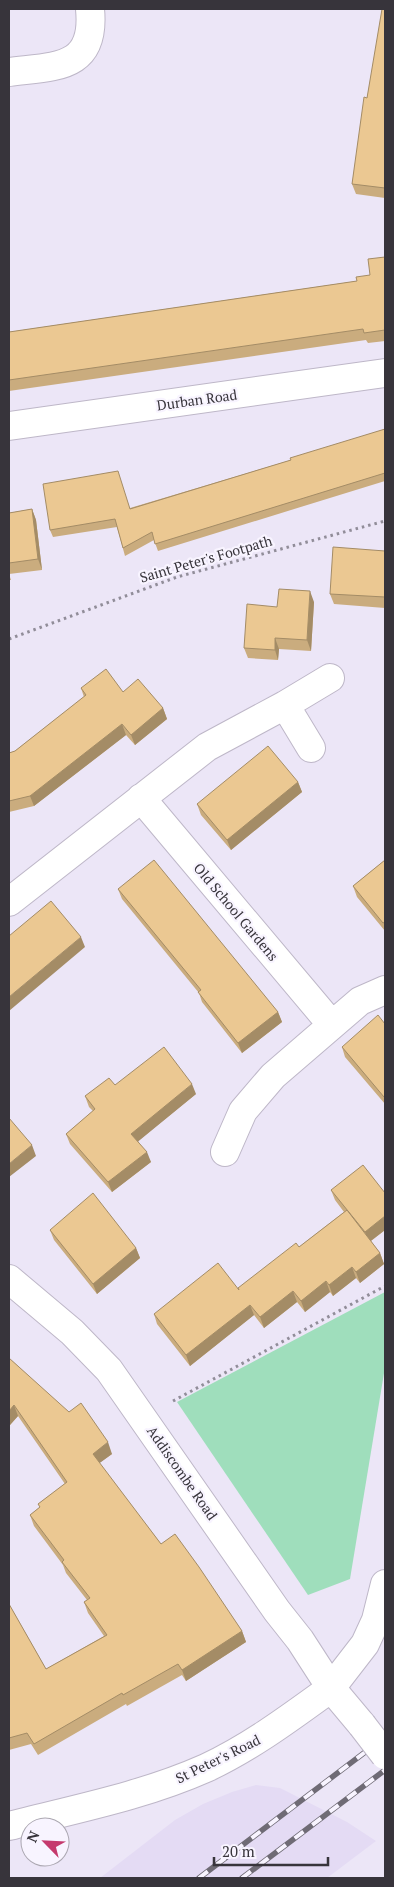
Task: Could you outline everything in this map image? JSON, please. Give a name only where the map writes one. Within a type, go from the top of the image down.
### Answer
[{"type":"street","points":[[9,72],[62,65],[73,60],[82,52],[88,42],[91,30],[90,9]]},
{"type":"street","name":"Durban Road","points":[[9,426],[385,373]]},
{"type":"street","points":[[9,902],[207,746],[285,706],[330,678]]},
{"type":"street","points":[[285,706],[311,748]]},
{"type":"street","name":"Old School Gardens","points":[[142,798],[332,1025]]},
{"type":"street","points":[[224,1152],[243,1111],[273,1076],[360,1001],[385,990]]},
{"type":"street","name":"Addiscombe Road","points":[[9,1279],[72,1332],[109,1370],[277,1611],[300,1640],[331,1688]]},
{"type":"street","name":"St Peter's Road","points":[[9,1826],[152,1789],[207,1767],[266,1736],[331,1688],[365,1644],[376,1620],[385,1584]]},
{"type":"street","points":[[331,1688],[385,1755]]},
{"type":"path","name":"Saint Peter's Footpath","points":[[9,639],[177,577],[385,521]]},
{"type":"path","points":[[144,1419],[175,1400],[385,1286]]},
{"type":"shaded area","points":[[256,1785],[280,1788],[347,1822],[376,1841],[327,1878],[100,1878],[175,1820],[203,1804],[232,1792]]},
{"type":"green space","points":[[385,1292],[385,1367],[350,1579],[308,1595],[177,1402]]},
{"type":"building","points":[[382,9],[385,9],[385,188],[352,184],[364,97],[367,98]]},
{"type":"building","points":[[385,257],[385,330],[364,333],[363,329],[9,380],[9,332],[357,281],[356,277],[370,275],[368,259]]},
{"type":"building","points":[[385,429],[385,473],[155,544],[152,532],[123,548],[115,519],[50,530],[43,484],[118,471],[130,509]]},
{"type":"building","points":[[32,509],[38,559],[9,563],[9,513]]},
{"type":"building","points":[[333,547],[385,551],[385,597],[330,594]]},
{"type":"building","points":[[279,589],[310,591],[307,640],[275,638],[275,650],[244,648],[247,604],[277,607]]},
{"type":"building","points":[[106,669],[123,692],[138,679],[163,708],[131,735],[122,724],[30,796],[9,801],[9,753],[15,751],[86,695],[81,688]]},
{"type":"building","points":[[268,746],[298,782],[227,840],[197,804]]},
{"type":"building","points":[[154,860],[278,1012],[238,1043],[198,992],[201,990],[118,889]]},
{"type":"building","points":[[385,860],[385,922],[383,923],[353,886]]},
{"type":"building","points":[[51,901],[81,937],[9,997],[9,936]]},
{"type":"building","points":[[378,1015],[385,1024],[384,1097],[342,1047]]},
{"type":"building","points":[[164,1047],[192,1084],[131,1134],[147,1152],[108,1182],[66,1134],[95,1109],[85,1096],[109,1078],[115,1085]]},
{"type":"building","points":[[9,1118],[32,1145],[9,1164]]},
{"type":"building","points":[[363,1165],[385,1193],[385,1216],[365,1232],[331,1190]]},
{"type":"building","points":[[93,1193],[136,1248],[93,1284],[50,1230]]},
{"type":"building","points":[[347,1210],[380,1253],[356,1272],[352,1267],[329,1285],[326,1281],[301,1301],[293,1291],[260,1317],[250,1305],[186,1355],[154,1314],[218,1263],[239,1290],[238,1288],[296,1243],[299,1247]]},
{"type":"building","points":[[9,1358],[69,1412],[81,1403],[108,1442],[93,1454],[161,1544],[175,1534],[242,1631],[182,1670],[178,1664],[123,1695],[122,1693],[34,1744],[27,1733],[9,1738],[9,1604],[46,1669],[107,1635],[84,1602],[90,1598],[62,1562],[64,1560],[30,1515],[40,1507],[38,1504],[67,1482],[14,1405],[9,1411]]},
{"type":"railway","points":[[199,1878],[385,1737]]},
{"type":"railway","points":[[242,1878],[385,1770]]}]
